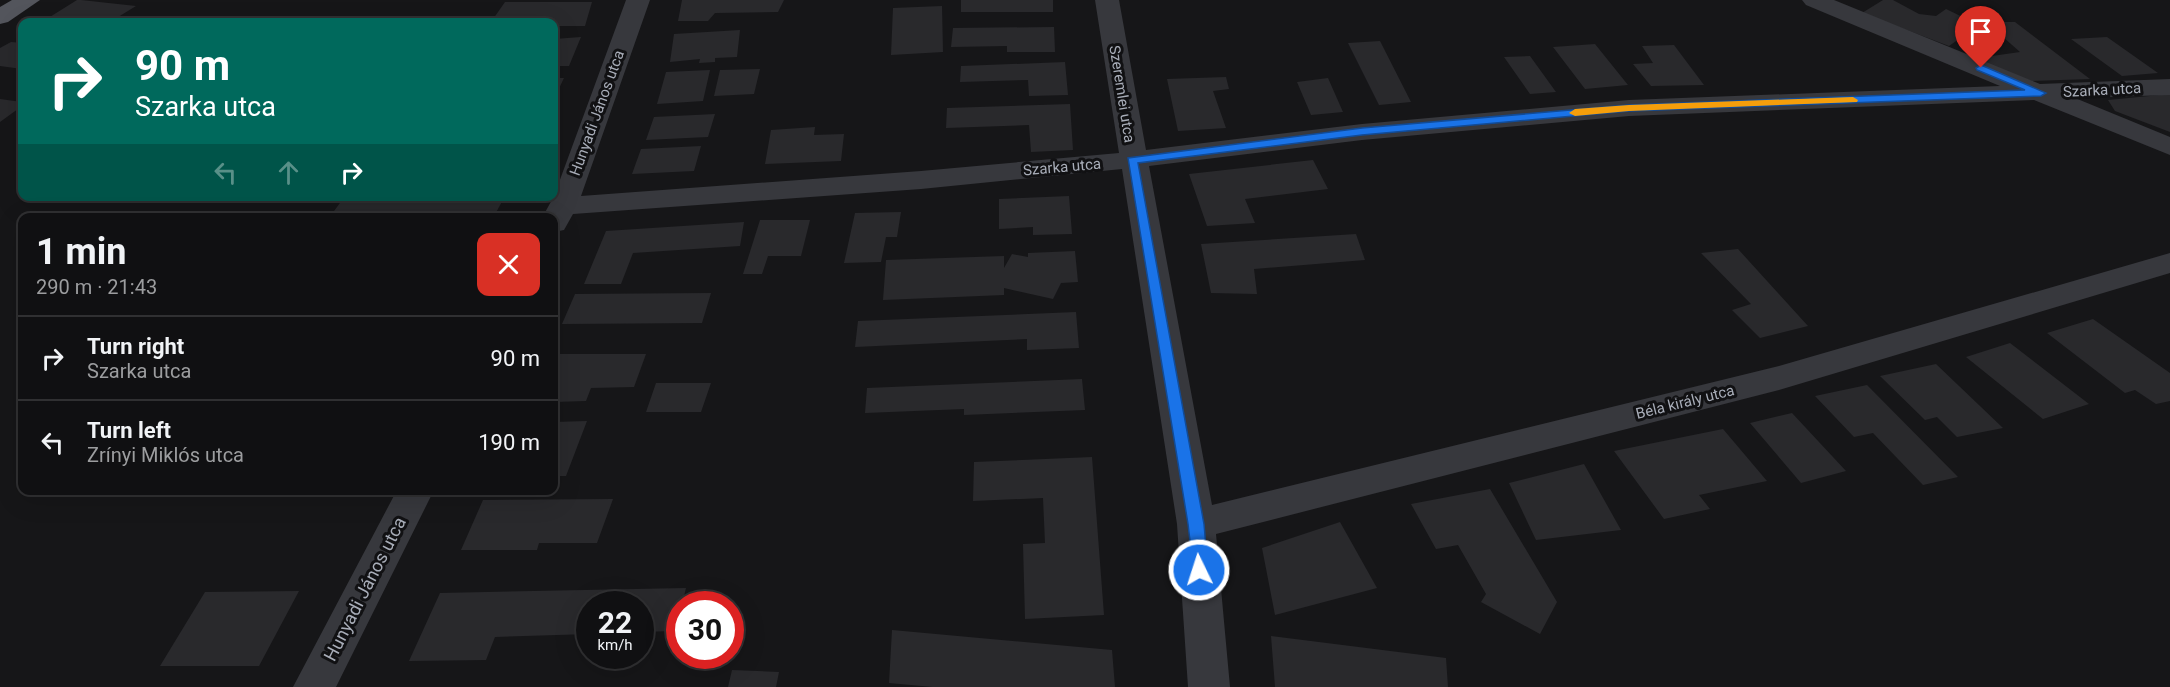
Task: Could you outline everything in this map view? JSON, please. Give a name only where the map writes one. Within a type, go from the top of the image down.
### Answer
[{"type":"main road","points":[[0,17],[28,0]]},
{"type":"street","name":"Hunyadi János utca","points":[[558,216],[638,0]]},
{"type":"street","name":"Szeremlei utca","points":[[1107,0],[1132,160],[1196,524],[1209,687]]},
{"type":"street","points":[[1814,0],[2170,147]]},
{"type":"street","name":"Szarka utca","points":[[558,216],[1132,160],[1362,132],[1629,108],[2170,87]]},
{"type":"street","name":"Béla király utca","points":[[1196,524],[1779,378],[2170,262]]},
{"type":"street","name":"Hunyadi János utca","points":[[314,687],[413,495]]},
{"type":"building","points":[[77,0],[136,6],[116,18],[48,18]]},
{"type":"building","points":[[682,0],[784,0],[778,12],[715,13],[708,21],[678,21]]},
{"type":"building","points":[[961,0],[1053,0],[1053,12],[961,12]]},
{"type":"building","points":[[1883,0],[1893,0],[1919,14],[1936,16],[1946,9],[1979,25],[1949,46],[1862,13]]},
{"type":"building","points":[[505,2],[592,2],[585,26],[558,26],[558,18],[494,18]]},
{"type":"building","points":[[942,6],[943,52],[891,55],[893,8]]},
{"type":"building","points":[[1986,22],[2015,22],[2090,79],[2032,81],[1971,59],[2020,52]]},
{"type":"building","points":[[1054,27],[1055,52],[1007,52],[1007,46],[951,47],[953,28]]},
{"type":"building","points":[[740,30],[737,57],[715,58],[715,62],[699,63],[700,59],[670,62],[674,34]]},
{"type":"building","points":[[581,37],[569,66],[558,66],[558,39]]},
{"type":"building","points":[[2107,37],[2158,73],[2122,76],[2071,39]]},
{"type":"building","points":[[1380,41],[1411,102],[1379,105],[1348,43]]},
{"type":"building","points":[[11,42],[18,43],[18,68],[0,66],[0,48]]},
{"type":"building","points":[[1595,44],[1628,85],[1585,89],[1553,47]]},
{"type":"building","points":[[1674,45],[1704,85],[1651,86],[1633,64],[1653,63],[1642,46]]},
{"type":"building","points":[[1530,56],[1556,92],[1530,94],[1504,57]]},
{"type":"building","points":[[1065,62],[1068,95],[1029,96],[1028,80],[960,82],[961,66]]},
{"type":"building","points":[[760,69],[754,94],[714,96],[720,70]]},
{"type":"building","points":[[710,70],[703,101],[657,104],[666,72]]},
{"type":"building","points":[[1226,77],[1229,89],[1213,91],[1226,128],[1178,131],[1167,79]]},
{"type":"building","points":[[558,78],[564,78],[558,91]]},
{"type":"building","points":[[1328,78],[1343,112],[1311,115],[1297,82]]},
{"type":"building","points":[[2170,94],[2170,132],[2115,111],[2108,100]]},
{"type":"building","points":[[0,99],[18,101],[18,109],[0,122]]},
{"type":"building","points":[[1070,104],[1073,150],[1031,152],[1029,125],[946,128],[947,108]]},
{"type":"building","points":[[715,114],[708,137],[646,140],[654,117]]},
{"type":"building","points":[[815,127],[814,135],[844,134],[841,161],[765,164],[771,130]]},
{"type":"building","points":[[701,146],[694,171],[632,174],[641,149]]},
{"type":"building","points":[[1313,160],[1328,189],[1245,199],[1255,223],[1207,226],[1189,174]]},
{"type":"building","points":[[1069,196],[1072,234],[1033,235],[1033,227],[999,229],[999,199]]},
{"type":"building","points":[[341,201],[502,201],[496,213],[333,213]]},
{"type":"building","points":[[901,212],[897,237],[886,237],[881,262],[844,263],[855,213]]},
{"type":"building","points":[[760,220],[810,220],[801,256],[768,256],[762,274],[743,274]]},
{"type":"building","points":[[744,222],[740,246],[633,253],[621,284],[584,284],[606,231]]},
{"type":"building","points":[[1356,234],[1365,260],[1254,269],[1257,294],[1211,293],[1201,244]]},
{"type":"building","points":[[1738,249],[1808,326],[1760,338],[1732,310],[1751,304],[1701,253]]},
{"type":"building","points":[[1075,251],[1078,282],[1061,283],[1053,299],[1004,288],[1004,295],[883,300],[886,260],[1004,256],[1004,268],[1012,254],[1028,257],[1028,253]]},
{"type":"building","points":[[711,293],[702,323],[562,324],[575,294]]},
{"type":"building","points":[[1076,312],[1079,348],[1027,350],[1027,339],[855,347],[858,321]]},
{"type":"building","points":[[2093,319],[2170,373],[2170,401],[2156,404],[2135,390],[2125,393],[2047,333]]},
{"type":"building","points":[[2010,343],[2089,404],[2043,419],[1966,357]]},
{"type":"building","points":[[558,354],[646,354],[634,387],[591,388],[586,401],[558,402]]},
{"type":"building","points":[[1936,364],[2003,428],[1957,437],[1937,417],[1925,420],[1880,376]]},
{"type":"building","points":[[1082,379],[1085,410],[964,415],[964,409],[865,413],[867,388]]},
{"type":"building","points":[[656,383],[711,383],[701,412],[646,412]]},
{"type":"building","points":[[1867,385],[1958,477],[1923,485],[1873,433],[1854,437],[1815,396]]},
{"type":"building","points":[[1792,413],[1846,471],[1801,483],[1750,423]]},
{"type":"building","points":[[587,421],[566,476],[558,476],[558,422]]},
{"type":"building","points":[[1723,429],[1767,481],[1699,495],[1710,509],[1664,519],[1614,451]]},
{"type":"building","points":[[1092,457],[1104,615],[1025,619],[1023,544],[1045,543],[1043,498],[973,501],[974,462]]},
{"type":"building","points":[[1584,464],[1621,530],[1536,540],[1509,483]]},
{"type":"building","points":[[1490,489],[1557,602],[1540,634],[1481,602],[1486,594],[1458,545],[1436,549],[1411,504]]},
{"type":"building","points":[[613,499],[597,543],[539,543],[537,550],[461,550],[483,500]]},
{"type":"building","points":[[1340,522],[1377,588],[1275,615],[1262,548]]},
{"type":"building","points":[[686,588],[685,591],[666,591],[666,631],[654,632],[654,591],[576,591],[576,634],[495,637],[486,660],[409,661],[440,593]]},
{"type":"building","points":[[299,591],[259,666],[160,666],[205,592]]},
{"type":"building","points":[[892,630],[1112,650],[1115,687],[933,687],[889,683]]},
{"type":"building","points":[[1271,636],[1446,658],[1448,687],[1275,687]]},
{"type":"building","points":[[732,670],[779,672],[776,687],[728,687]]},
{"type":"slow traffic","points":[[1575,113],[1629,108],[1853,100]]},
{"type":"route","points":[[1199,570],[1196,524],[1132,160],[1362,132],[1629,108],[2041,93],[1981,68]]}]
